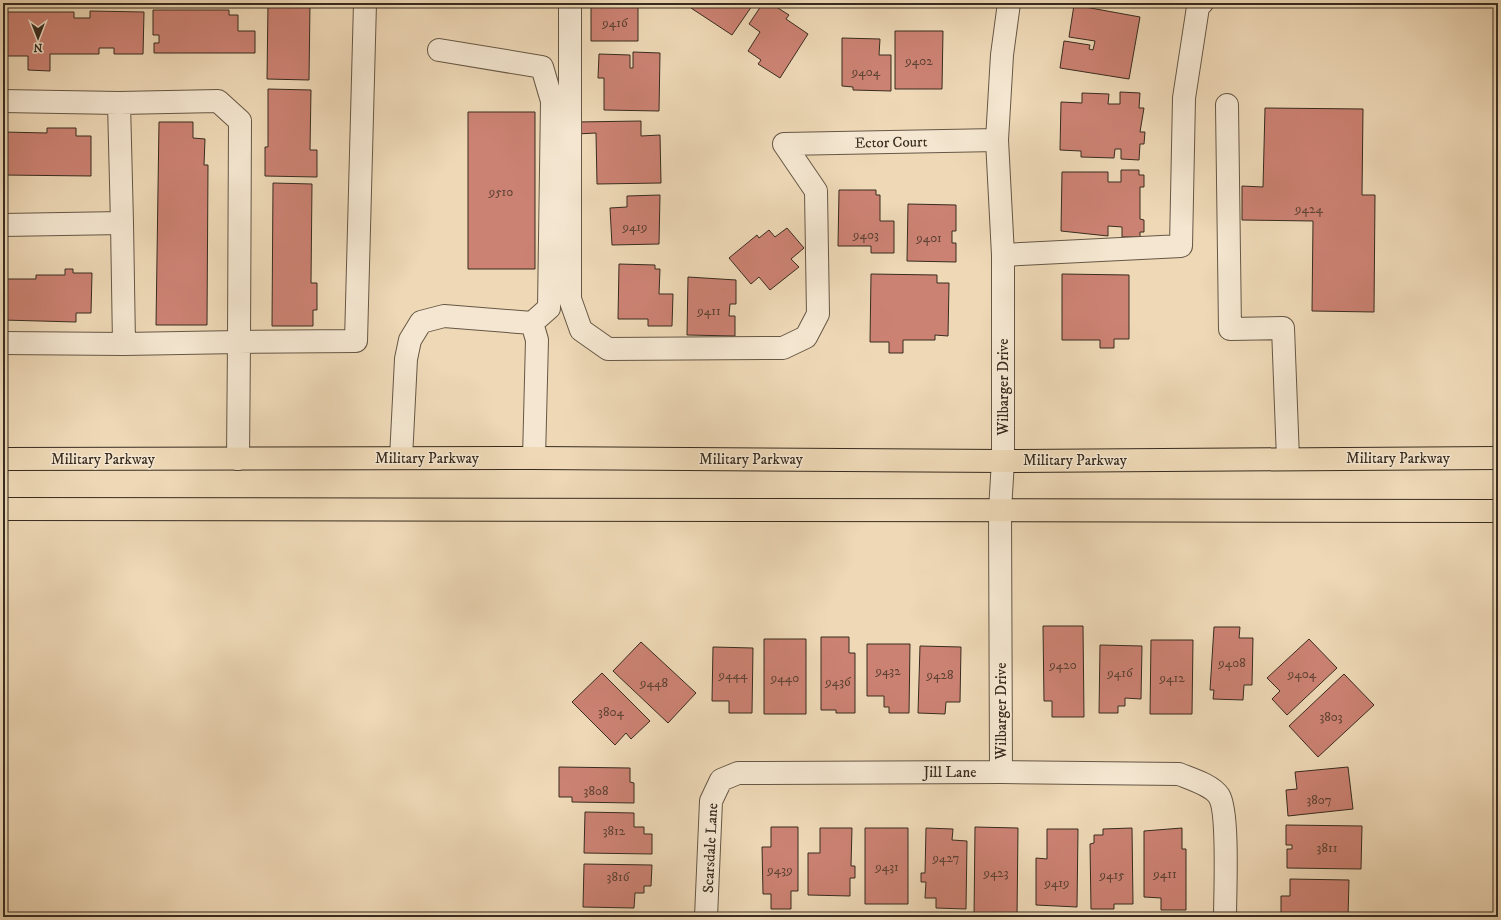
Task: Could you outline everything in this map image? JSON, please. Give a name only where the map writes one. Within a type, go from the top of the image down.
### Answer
[{"type":"main road","name":"Military Parkway","points":[[3,459],[534,458],[1003,461],[1498,458]]},
{"type":"main road","points":[[3,509],[1498,511]]},
{"type":"street","points":[[3,343],[124,344],[356,341],[365,3]]},
{"type":"street","name":"Ector Court","points":[[570,3],[570,299],[581,330],[608,349],[783,348],[806,337],[818,314],[816,191],[784,144],[997,140]]},
{"type":"street","name":"Wilbarger Drive","points":[[1001,772],[1000,510],[1003,461],[1003,255],[997,140],[1002,54],[1009,3]]},
{"type":"street","points":[[1003,255],[1181,246],[1184,98],[1198,7],[1202,3]]},
{"type":"street","points":[[401,458],[406,359],[410,340],[421,322],[444,316],[532,323],[549,308],[552,101],[542,67],[439,50]]},
{"type":"street","points":[[3,101],[119,103],[218,101],[240,120],[238,459]]},
{"type":"street","points":[[119,103],[124,344]]},
{"type":"street","points":[[1227,105],[1230,329],[1283,328],[1288,459]]},
{"type":"street","points":[[3,225],[122,224]]},
{"type":"street","points":[[532,323],[537,340],[534,458]]},
{"type":"street","name":"Jill Lane","points":[[721,780],[738,773],[1001,772],[1179,774],[1203,783],[1220,797],[1225,818],[1225,917]]},
{"type":"street","name":"Scarsdale Lane","points":[[706,917],[711,801],[721,780]]},
{"type":"building","points":[[268,3],[310,3],[309,80],[267,79]]},
{"type":"building","points":[[591,3],[638,3],[638,41],[591,41]]},
{"type":"building","points":[[695,3],[754,3],[732,35],[691,8]]},
{"type":"building","points":[[763,3],[770,3],[789,15],[786,19],[808,34],[780,78],[758,64],[761,60],[748,51],[760,32],[749,24]]},
{"type":"building","points":[[1074,5],[1140,17],[1129,79],[1060,68],[1064,41],[1090,45],[1089,49],[1093,50],[1095,41],[1069,37]]},
{"type":"building","points":[[153,10],[229,10],[229,15],[238,15],[238,31],[255,31],[255,53],[154,53],[154,43],[159,43],[159,35],[153,35]]},
{"type":"building","points":[[90,11],[144,12],[143,54],[114,54],[114,48],[99,48],[99,54],[50,54],[50,71],[28,70],[28,56],[6,56],[7,12],[74,12],[74,18],[90,18]]},
{"type":"building","points":[[895,31],[943,31],[942,89],[895,89]]},
{"type":"building","points":[[842,38],[880,39],[879,55],[891,55],[891,91],[853,90],[853,87],[842,86]]},
{"type":"building","points":[[633,52],[660,53],[659,111],[604,110],[604,78],[598,78],[599,54],[630,55],[630,68],[633,68]]},
{"type":"building","points":[[268,89],[311,90],[310,150],[317,150],[317,177],[265,176],[265,147],[268,147]]},
{"type":"building","points":[[1120,92],[1140,93],[1139,108],[1144,108],[1140,132],[1145,132],[1144,144],[1140,144],[1139,160],[1121,159],[1121,149],[1115,149],[1114,158],[1081,157],[1081,151],[1060,150],[1061,102],[1082,103],[1082,93],[1109,94],[1108,104],[1120,104]]},
{"type":"building","points":[[1265,108],[1363,109],[1362,195],[1375,195],[1374,312],[1312,311],[1313,221],[1242,220],[1242,186],[1263,187]]},
{"type":"building","points":[[468,112],[535,112],[535,269],[468,269]]},
{"type":"building","points":[[641,121],[641,136],[660,135],[661,183],[597,184],[596,133],[577,134],[576,122]]},
{"type":"building","points":[[159,122],[193,122],[193,138],[205,139],[204,165],[208,165],[207,325],[156,325]]},
{"type":"building","points":[[47,128],[76,128],[76,136],[91,136],[91,176],[3,175],[3,132],[47,133]]},
{"type":"building","points":[[1121,170],[1139,170],[1139,175],[1144,175],[1144,187],[1140,187],[1140,219],[1144,220],[1144,232],[1140,232],[1140,237],[1122,237],[1122,227],[1108,226],[1108,236],[1061,231],[1062,172],[1108,172],[1108,182],[1121,182]]},
{"type":"building","points":[[273,183],[312,184],[311,283],[317,283],[317,310],[313,310],[313,326],[272,326]]},
{"type":"building","points":[[839,190],[876,190],[876,195],[880,195],[880,221],[894,221],[894,253],[871,253],[871,246],[838,246]]},
{"type":"building","points":[[660,195],[659,244],[612,245],[610,208],[627,207],[627,196]]},
{"type":"building","points":[[908,204],[956,205],[956,231],[952,231],[952,243],[956,243],[956,262],[907,261]]},
{"type":"building","points":[[787,228],[804,248],[791,259],[799,267],[770,290],[759,277],[751,284],[729,258],[757,235],[759,238],[769,230],[775,237]]},
{"type":"building","points":[[619,264],[655,265],[655,269],[660,269],[659,294],[673,294],[672,326],[648,326],[648,319],[618,319]]},
{"type":"building","points":[[65,269],[73,269],[73,273],[92,273],[91,313],[76,313],[76,322],[3,320],[3,279],[36,279],[36,275],[65,275]]},
{"type":"building","points":[[871,274],[937,275],[937,283],[949,283],[948,336],[935,335],[935,340],[903,340],[903,353],[889,353],[889,342],[870,342]]},
{"type":"building","points":[[1062,274],[1129,275],[1129,339],[1114,339],[1114,348],[1100,348],[1100,340],[1062,340]]},
{"type":"building","points":[[688,277],[736,280],[736,304],[730,304],[729,316],[735,316],[735,336],[687,335]]},
{"type":"building","points":[[1043,626],[1083,626],[1084,717],[1052,717],[1052,701],[1044,701]]},
{"type":"building","points":[[1214,627],[1240,627],[1239,638],[1253,638],[1252,685],[1244,685],[1243,700],[1213,699],[1214,690],[1210,690]]},
{"type":"building","points":[[821,637],[849,637],[849,653],[855,653],[855,713],[836,713],[836,710],[821,710]]},
{"type":"building","points":[[764,639],[806,639],[806,714],[764,714]]},
{"type":"building","points":[[1309,639],[1337,668],[1287,715],[1272,699],[1280,691],[1267,678]]},
{"type":"building","points":[[1151,640],[1193,640],[1192,714],[1150,714]]},
{"type":"building","points":[[641,642],[696,693],[668,723],[613,671]]},
{"type":"building","points":[[867,644],[910,644],[909,713],[889,713],[889,707],[884,707],[884,696],[867,696]]},
{"type":"building","points":[[1100,645],[1142,646],[1141,699],[1125,698],[1125,706],[1118,706],[1118,713],[1099,713]]},
{"type":"building","points":[[920,646],[961,647],[960,702],[946,702],[945,714],[918,713]]},
{"type":"building","points":[[713,647],[753,648],[752,713],[729,713],[729,701],[712,701]]},
{"type":"building","points":[[602,673],[650,721],[631,739],[626,733],[615,745],[572,702]]},
{"type":"building","points":[[1344,674],[1374,705],[1318,757],[1289,726]]},
{"type":"building","points":[[559,767],[630,768],[630,782],[634,783],[634,803],[572,802],[572,797],[559,797]]},
{"type":"building","points":[[1348,767],[1353,809],[1288,816],[1286,790],[1297,789],[1295,772]]},
{"type":"building","points":[[585,812],[634,813],[634,827],[644,827],[644,834],[652,834],[652,854],[584,853]]},
{"type":"building","points":[[1286,825],[1362,826],[1361,869],[1287,868],[1287,849],[1292,849],[1292,845],[1286,845]]},
{"type":"building","points":[[771,827],[798,827],[798,891],[791,891],[791,909],[771,909],[771,894],[763,894],[762,847],[771,847]]},
{"type":"building","points":[[975,827],[1018,828],[1017,917],[974,917]]},
{"type":"building","points":[[820,828],[852,828],[851,866],[855,866],[855,878],[850,878],[850,896],[808,895],[808,853],[820,853]]},
{"type":"building","points":[[865,828],[908,828],[908,904],[865,904]]},
{"type":"building","points":[[926,828],[953,829],[952,840],[967,841],[966,909],[936,908],[936,898],[925,898],[926,882],[921,882],[921,873],[925,873]]},
{"type":"building","points":[[1132,828],[1133,904],[1114,904],[1114,909],[1091,909],[1090,844],[1094,843],[1094,835],[1103,835],[1103,829]]},
{"type":"building","points":[[1182,828],[1182,849],[1186,849],[1186,910],[1161,910],[1161,898],[1144,897],[1144,831]]},
{"type":"building","points":[[1047,829],[1078,829],[1077,907],[1036,905],[1036,858],[1047,859]]},
{"type":"building","points":[[584,864],[652,865],[651,886],[644,886],[644,893],[635,893],[634,908],[583,907]]},
{"type":"building","points":[[1290,879],[1349,880],[1348,917],[1281,917],[1281,896],[1290,896]]},
{"type":"building","points":[[582,915],[634,916],[582,917]]}]
